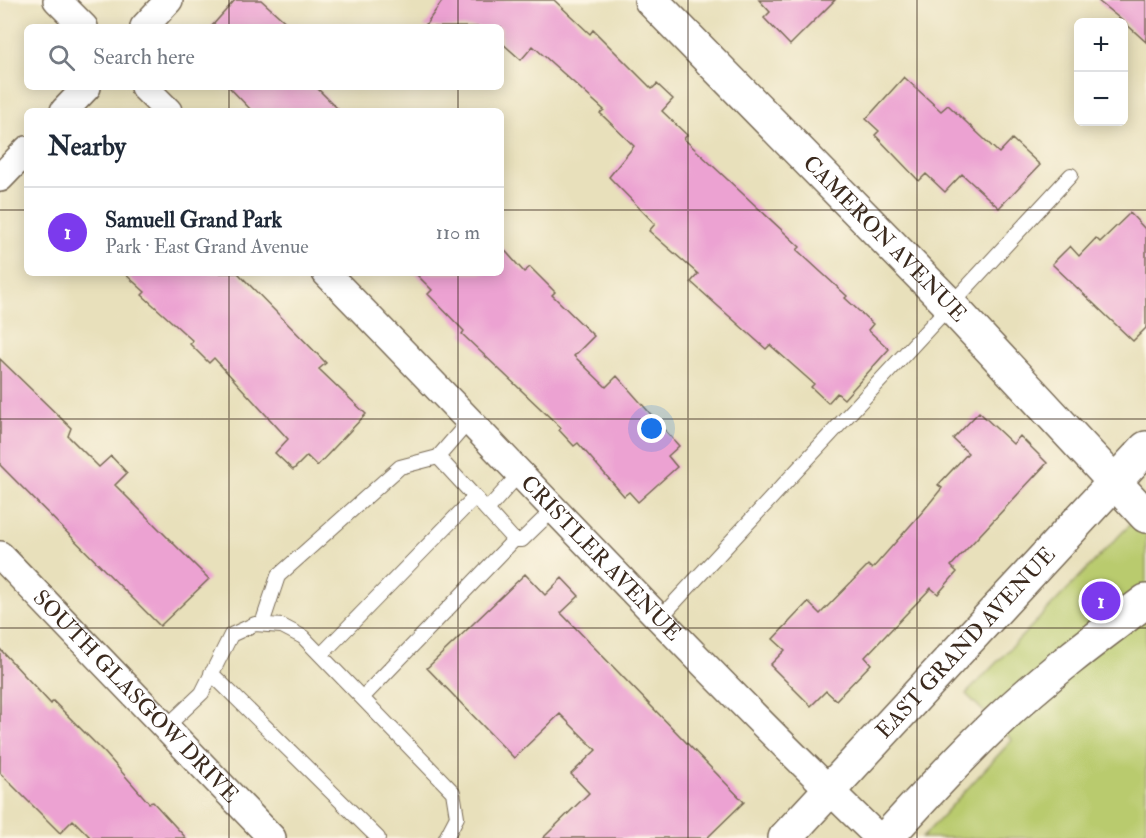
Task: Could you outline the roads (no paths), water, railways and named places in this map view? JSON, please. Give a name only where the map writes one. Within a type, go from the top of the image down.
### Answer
[{"type":"main road","name":"CAMERON AVENUE","points":[[651,0],[949,304],[1146,516]]},
{"type":"main road","name":"EAST GRAND AVENUE","points":[[785,838],[1146,448]]},
{"type":"main road","points":[[886,838],[960,757],[999,720],[1081,650],[1146,601]]},
{"type":"street","points":[[57,0],[81,24]]},
{"type":"street","points":[[147,24],[169,0]]},
{"type":"street","points":[[67,108],[84,90]]},
{"type":"street","points":[[147,90],[165,108]]},
{"type":"street","points":[[0,178],[24,153]]},
{"type":"street","name":"CRISTLER AVENUE","points":[[329,276],[521,472],[659,619],[879,838]]},
{"type":"street","name":"SOUTH GLASGOW DRIVE","points":[[0,555],[164,729],[272,838]]},
{"type":"lane","points":[[659,619],[1071,175]]},
{"type":"lane","points":[[262,624],[278,576],[400,467],[438,457],[470,420]]},
{"type":"lane","points":[[438,457],[514,540]]},
{"type":"lane","points":[[487,510],[521,472]]},
{"type":"lane","points":[[321,655],[475,497]]},
{"type":"lane","points":[[362,698],[514,540],[522,540],[555,508]]},
{"type":"lane","points":[[164,729],[202,693],[231,635],[255,624],[282,626],[303,637],[453,792],[457,817],[446,838]]},
{"type":"lane","points":[[211,673],[378,838]]},
{"type":"place","name":"Samuell Grand Park","points":[[1101,601]]}]
